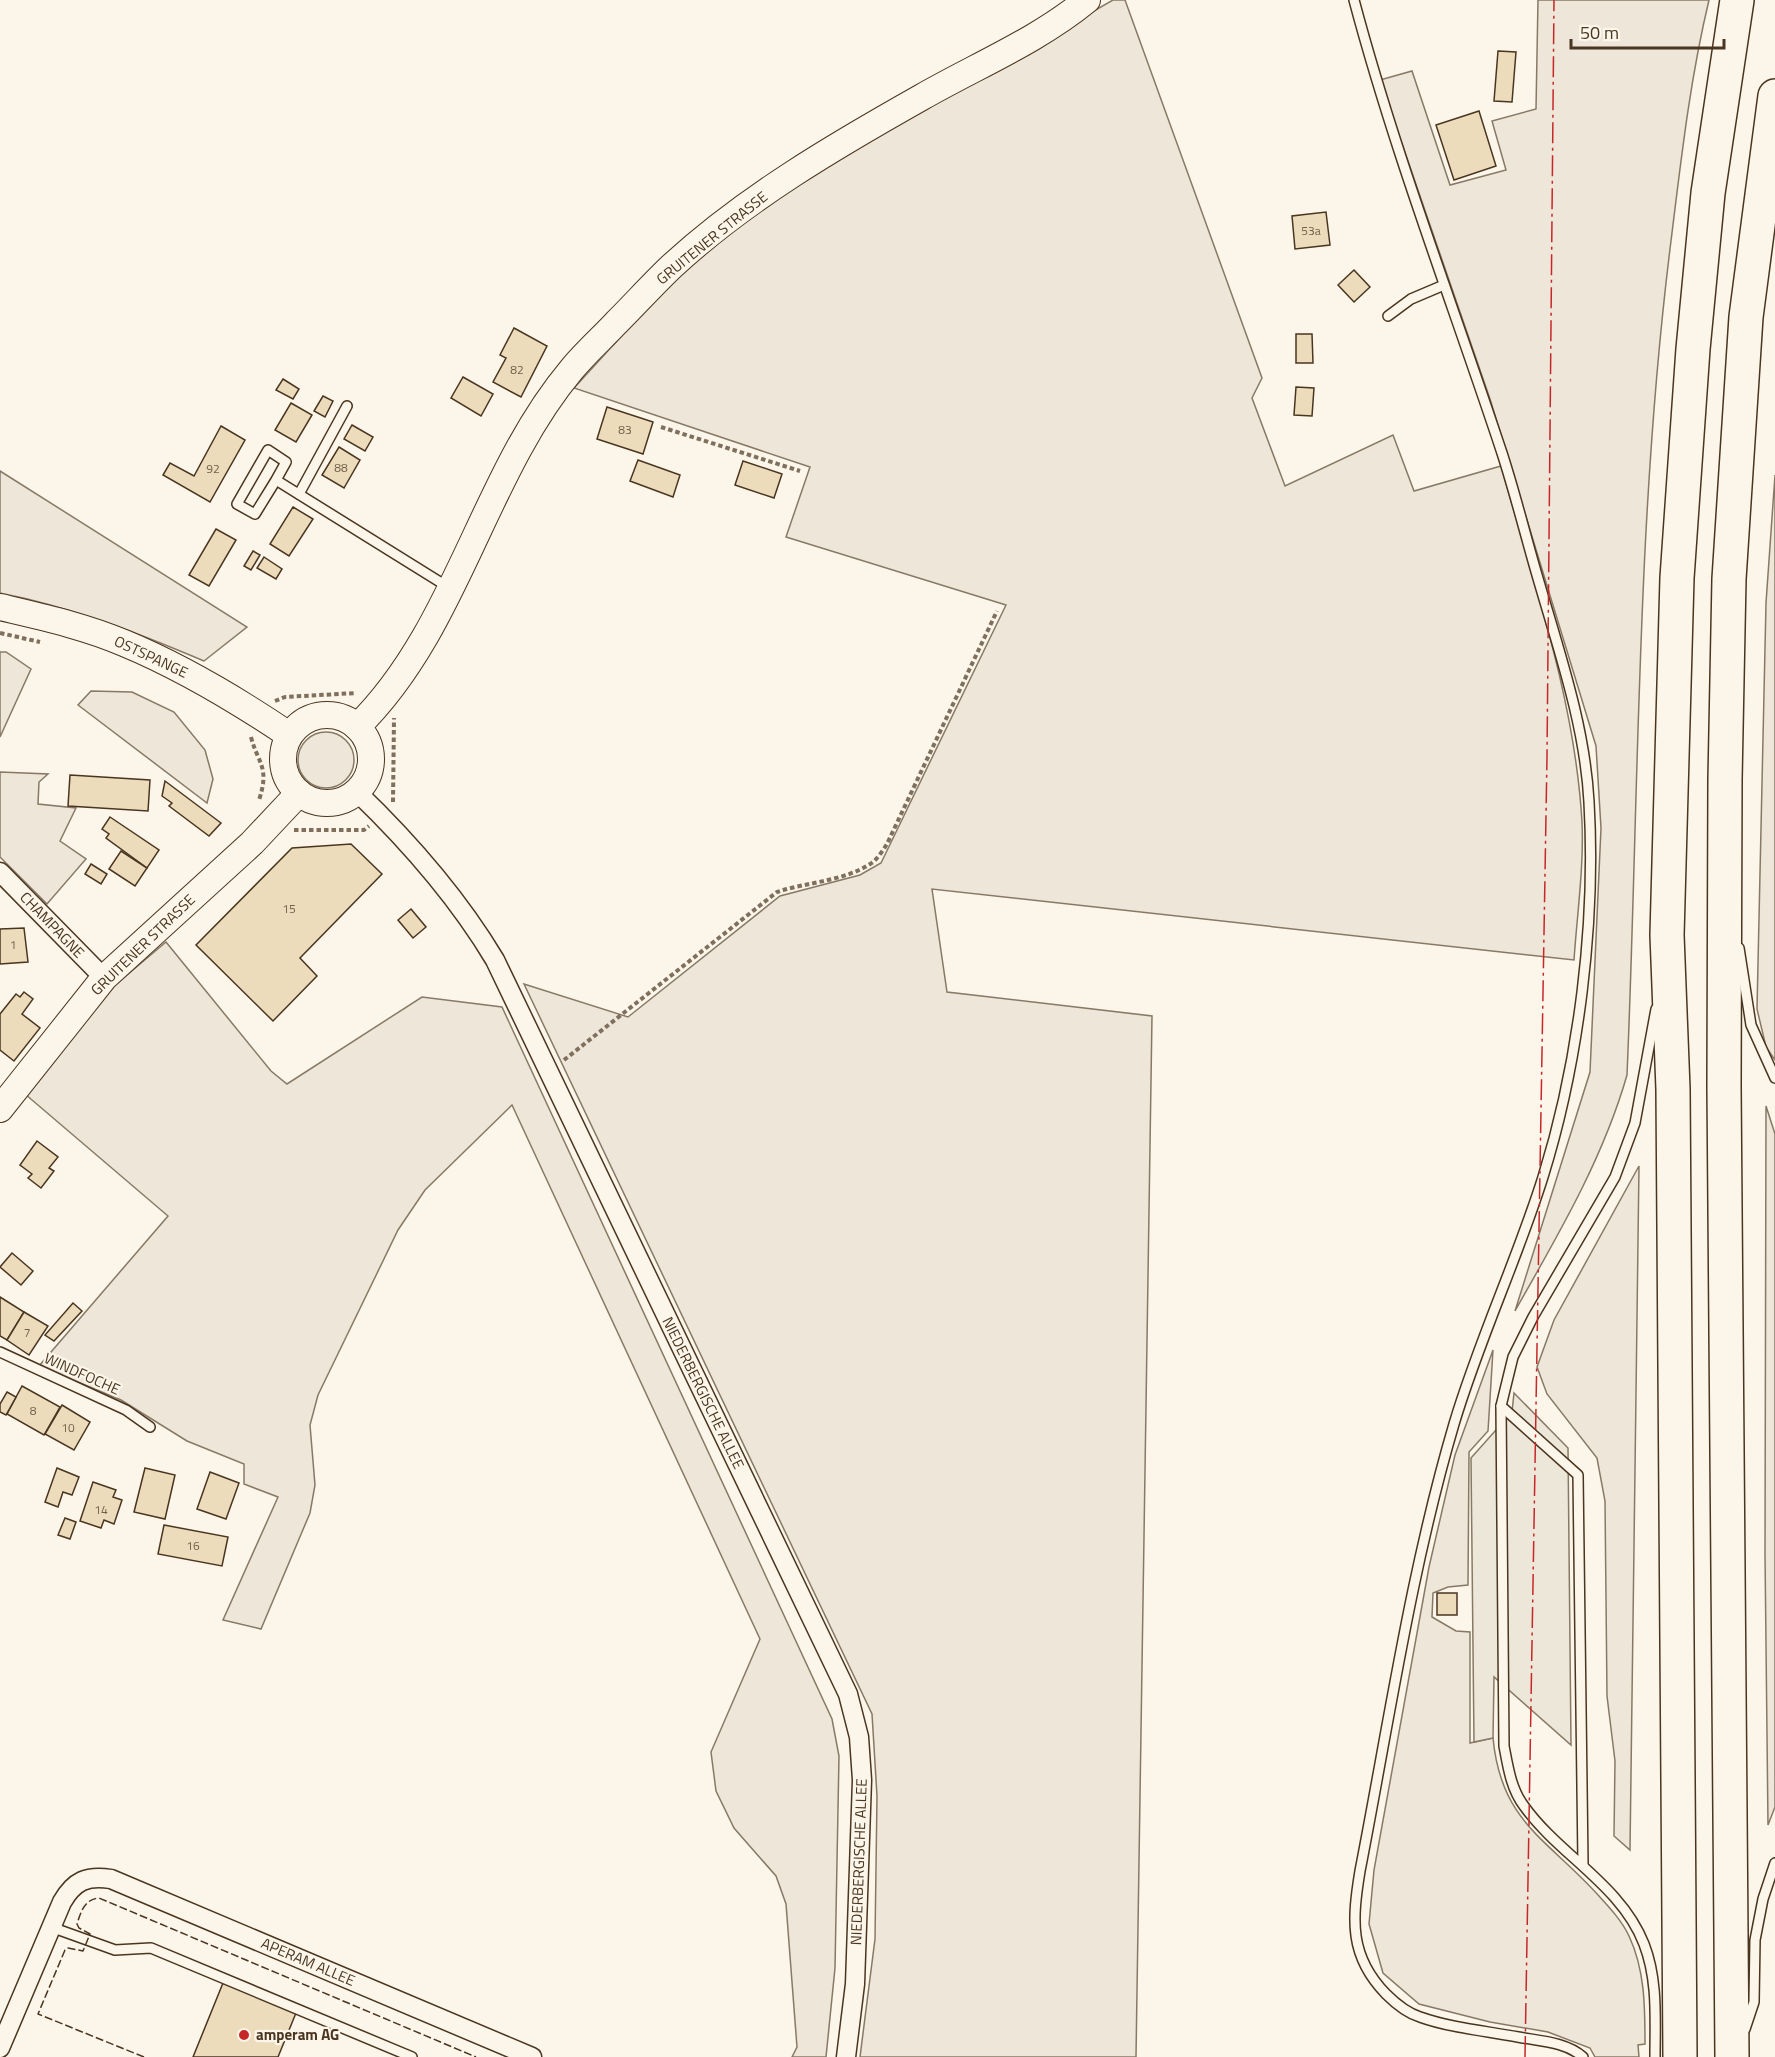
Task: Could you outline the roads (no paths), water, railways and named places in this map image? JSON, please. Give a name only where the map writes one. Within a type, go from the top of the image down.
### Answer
[{"type":"highway","points":[[1680,2057],[1673,1089],[1667,935],[1677,578],[1692,360],[1708,193],[1737,0]]},
{"type":"highway","points":[[1734,2057],[1724,867],[1729,579],[1746,317],[1775,96]]},
{"type":"main road","name":"GRUITENER STRASSE","points":[[357,727],[379,705],[398,678],[450,588],[524,438],[572,369],[673,265],[755,200],[836,147],[925,95],[1010,51],[1087,0]]},
{"type":"main road","name":"OSTSPANGE","points":[[0,607],[69,624],[122,642],[174,666],[289,735]]},
{"type":"main road","points":[[323,715],[340,717],[357,727],[366,738],[370,755],[369,772],[356,791],[347,798],[331,803],[314,801],[299,793],[288,779],[283,763],[284,746],[289,735],[306,720],[323,715]]},
{"type":"main road","name":"GRUITENER STRASSE","points":[[0,1109],[104,978],[252,843],[299,793]]},
{"type":"street","name":"NIEDERBERGISCHE ALLEE","points":[[356,791],[381,815],[480,933],[495,960],[848,1694],[859,1737],[862,1780],[855,1984],[846,2057]]},
{"type":"street","name":"CHAMPAGNE","points":[[0,872],[104,978]]},
{"type":"street","name":"APERAM ALLEE","points":[[51,1927],[70,1889],[81,1880],[95,1877],[111,1880],[532,2057]]},
{"type":"street","points":[[0,2048],[51,1927]]},
{"type":"lane","points":[[1354,0],[1397,148],[1504,457],[1580,733],[1590,801],[1586,950],[1573,1051],[1560,1114],[1544,1174],[1456,1418],[1430,1511],[1360,1871],[1353,1913],[1355,1939],[1364,1964],[1377,1984],[1395,2002],[1417,2017],[1557,2044],[1583,2057]]},
{"type":"lane","points":[[1388,316],[1411,299],[1444,285]]},
{"type":"lane","points":[[299,494],[347,406]]},
{"type":"lane","points":[[268,450],[286,462],[276,480],[255,514],[237,504],[268,450]]},
{"type":"lane","points":[[276,480],[450,588]]},
{"type":"lane","points":[[1724,867],[1735,926]]},
{"type":"lane","points":[[1655,2057],[1655,1986],[1644,1942],[1617,1900],[1583,1864],[1544,1829],[1523,1805],[1510,1778],[1504,1746],[1501,1406],[1513,1357],[1533,1317],[1615,1177],[1635,1123],[1667,935]]},
{"type":"lane","points":[[1737,938],[1751,1025],[1775,1078]]},
{"type":"lane","name":"WINDFOCHE","points":[[0,1352],[126,1410],[150,1427]]},
{"type":"lane","points":[[1501,1406],[1578,1475],[1583,1864]]},
{"type":"lane","points":[[1734,2057],[1754,2002],[1755,1940],[1763,1899],[1775,1863]]},
{"type":"lane","points":[[51,1927],[115,1950],[151,1948],[412,2057]]},
{"type":"place","name":"amperam AG","points":[[244,2035]]}]
